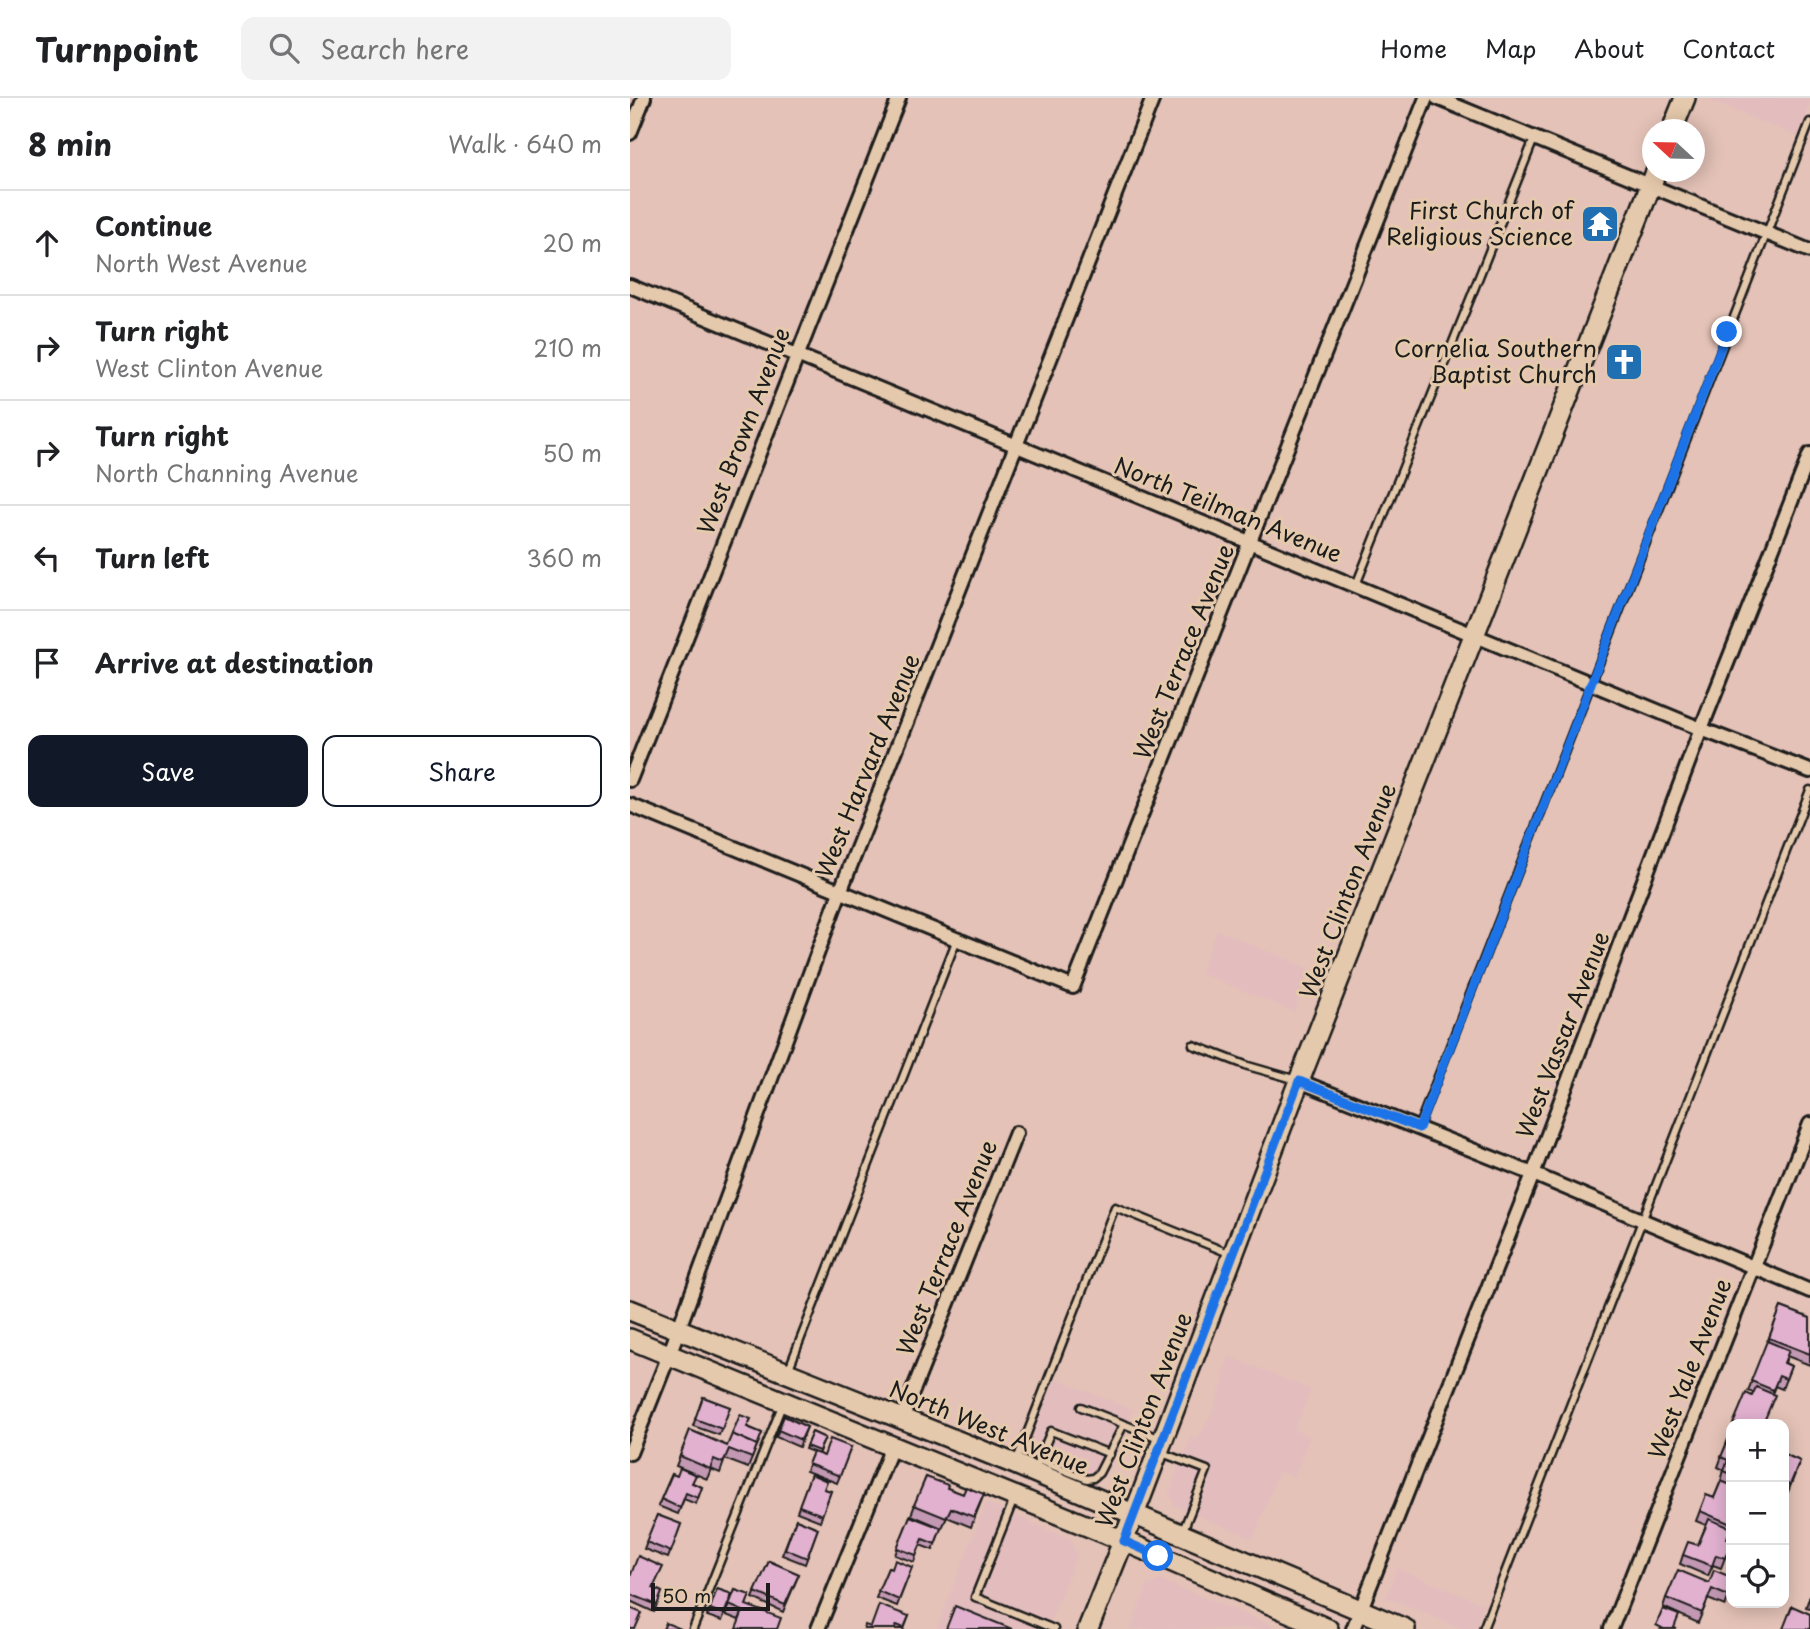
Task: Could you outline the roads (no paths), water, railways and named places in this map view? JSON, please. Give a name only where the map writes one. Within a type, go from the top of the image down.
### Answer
[{"type":"main road","points":[[1676,119],[1685,98]]},
{"type":"main road","name":"West Clinton Avenue","points":[[1088,1629],[1299,1081],[1651,182]]},
{"type":"main road","name":"North West Avenue","points":[[630,1310],[1015,1464],[1036,1466],[1356,1620],[1405,1629]]},
{"type":"main road","points":[[630,1339],[1124,1541],[1328,1629]]},
{"type":"street","points":[[630,133],[644,98]]},
{"type":"street","name":"West Brown Avenue","points":[[630,780],[899,98]]},
{"type":"street","name":"West Harvard Avenue","points":[[630,1453],[841,892],[1153,98]]},
{"type":"street","name":"West Terrace Avenue","points":[[957,939],[1073,987],[1426,98]]},
{"type":"street","points":[[1437,98],[1535,137],[1642,174]]},
{"type":"street","points":[[1661,182],[1766,233],[1810,251]]},
{"type":"street","name":"North Teilman Avenue","points":[[630,286],[1700,729],[1810,771]]},
{"type":"street","name":"West Vassar Avenue","points":[[1356,1620],[1533,1174],[1700,729],[1810,454]]},
{"type":"street","points":[[630,805],[957,939]]},
{"type":"street","points":[[1299,1081],[1533,1174],[1810,1291]]},
{"type":"street","name":"West Yale Avenue","points":[[1611,1629],[1810,1124]]},
{"type":"street","name":"West Terrace Avenue","points":[[902,1418],[1016,1133]]},
{"type":"street","points":[[818,1629],[892,1447]]},
{"type":"lane","points":[[1419,1128],[1810,122]]},
{"type":"lane","points":[[1356,585],[1535,137]]},
{"type":"lane","points":[[1483,1629],[1810,790]]},
{"type":"lane","points":[[787,1373],[957,939]]},
{"type":"lane","points":[[1192,1045],[1299,1081]]},
{"type":"lane","points":[[1015,1464],[1115,1207],[1233,1254]]},
{"type":"lane","points":[[693,1629],[783,1403]]},
{"type":"lane","points":[[1081,1407],[1124,1424],[1207,1470],[1181,1534]]},
{"type":"lane","points":[[1110,1454],[1051,1431],[1036,1466],[1087,1479],[1093,1478],[1110,1454],[1124,1424]]},
{"type":"lane","points":[[1015,1497],[975,1597],[1054,1629]]},
{"type":"place","name":"First Church of Religious Science","points":[[1600,224]]},
{"type":"place","name":"Cornelia Southern Baptist Church","points":[[1624,362]]}]
